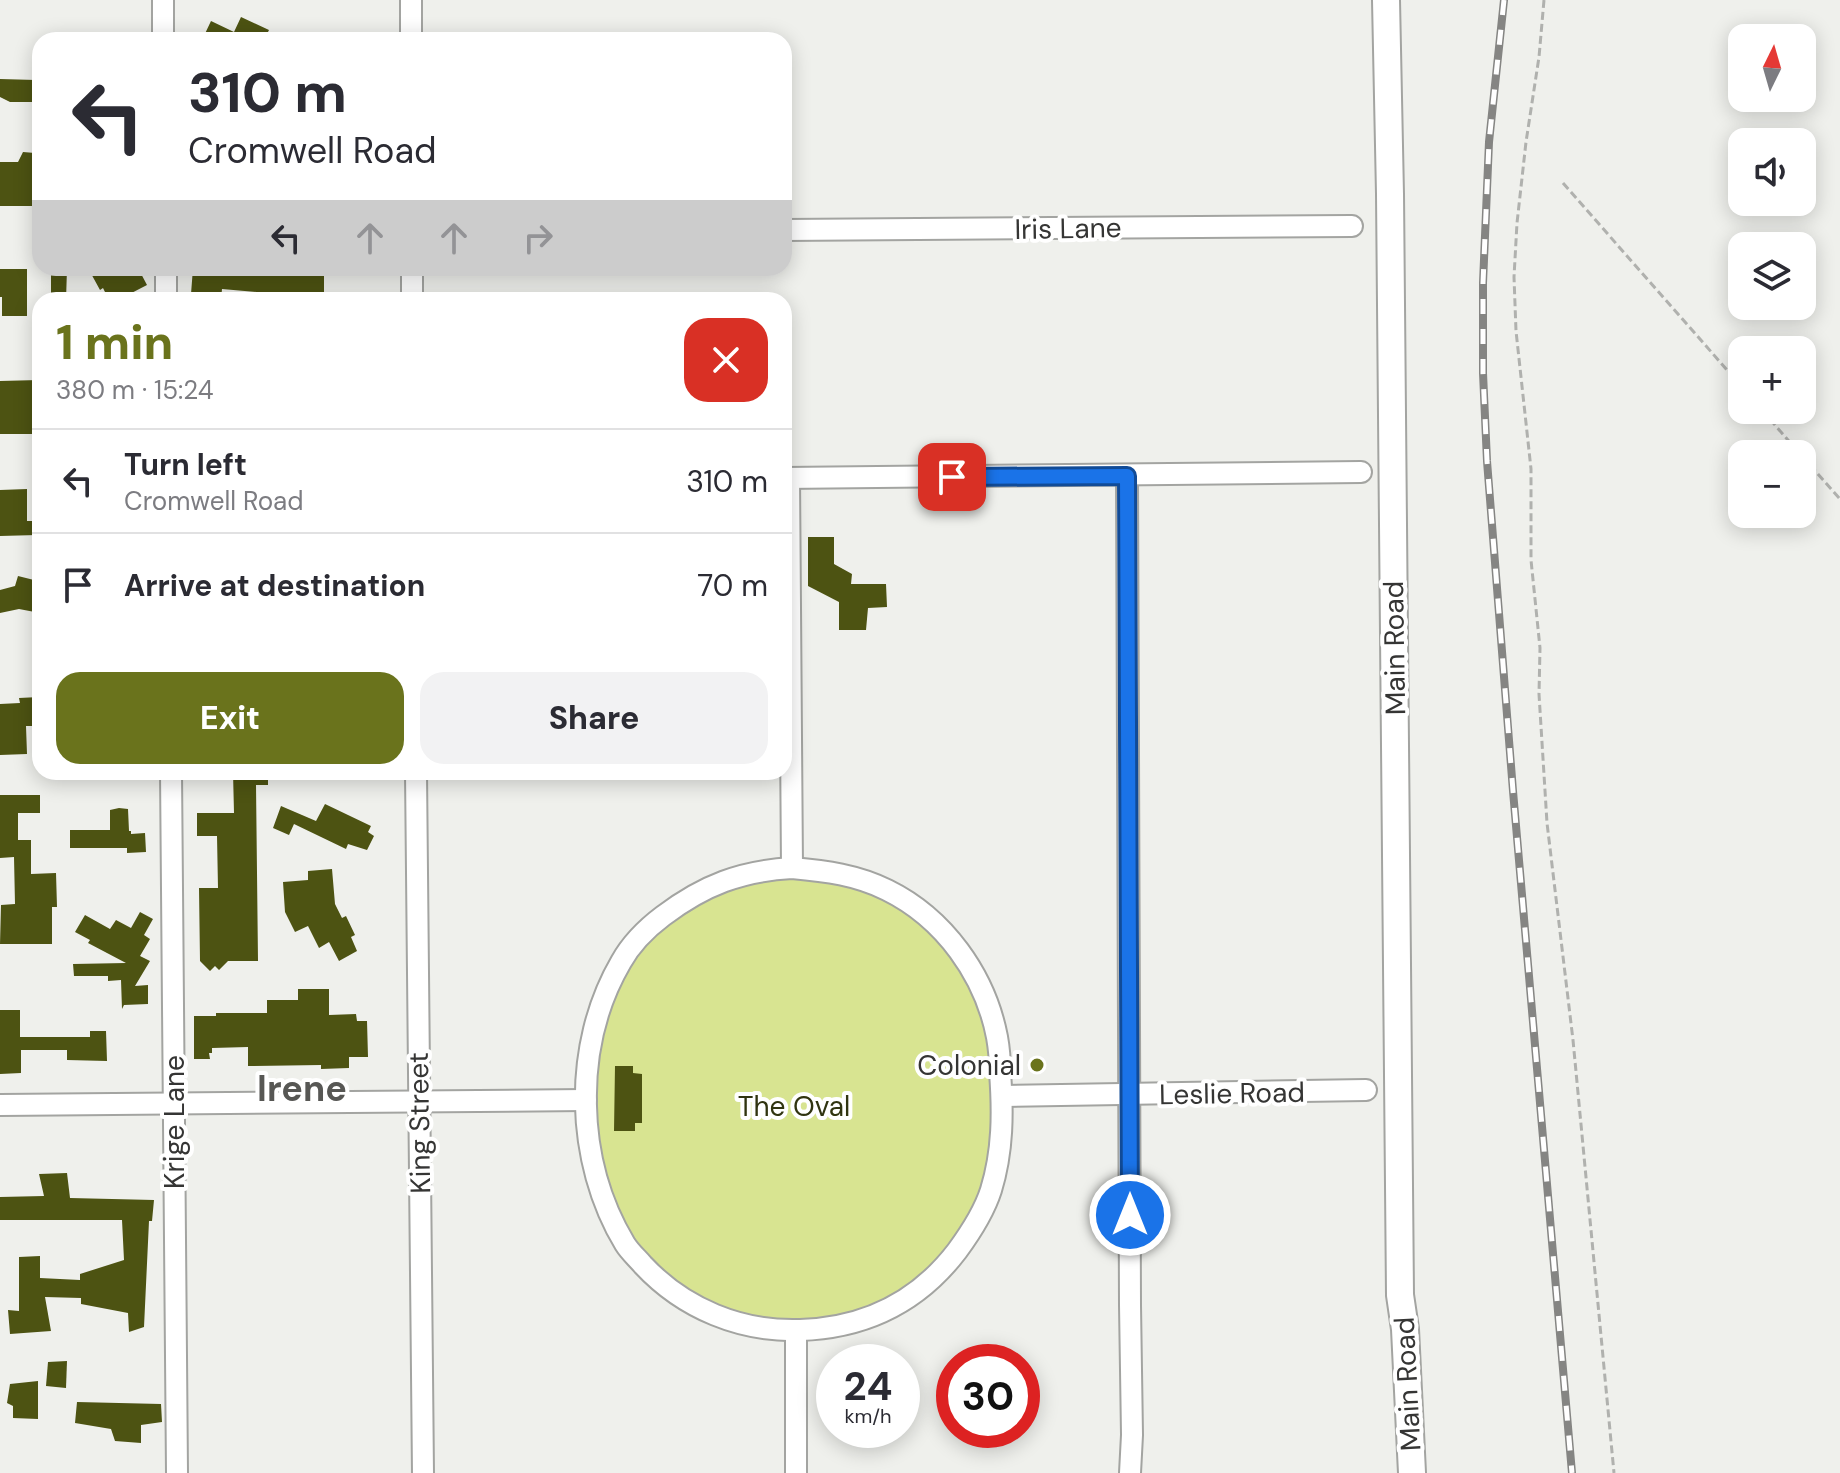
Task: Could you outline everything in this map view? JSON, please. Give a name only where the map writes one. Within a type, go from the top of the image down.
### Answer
[{"type":"main road","name":"Main Road","points":[[1386,0],[1400,1295],[1404,1317],[1412,1473]]},
{"type":"main road","name":"Main Road","points":[[1397,1473],[1395,1322],[1400,1295]]},
{"type":"street","points":[[163,0],[163,32]]},
{"type":"street","points":[[411,0],[411,32]]},
{"type":"street","name":"Iris Lane","points":[[792,230],[1352,226]]},
{"type":"street","points":[[792,478],[1361,472]]},
{"type":"street","points":[[1127,476],[1130,1473]]},
{"type":"street","name":"Krige Lane","points":[[171,780],[177,1473]]},
{"type":"street","name":"King Street","points":[[416,780],[423,1473]]},
{"type":"street","points":[[791,780],[792,868]]},
{"type":"street","points":[[792,868],[828,871],[864,880],[897,895],[942,930],[970,967],[986,998],[998,1038],[1003,1096],[1000,1149],[990,1191],[970,1233],[941,1271],[910,1298],[864,1319],[796,1330],[748,1326],[706,1311],[666,1286],[630,1250],[598,1184],[589,1139],[586,1100],[589,1050],[600,1005],[621,962],[644,933],[683,902],[709,887],[756,872],[792,868]]},
{"type":"street","name":"Leslie Road","points":[[1003,1096],[1366,1090]]},
{"type":"street","points":[[0,1105],[586,1100]]},
{"type":"street","points":[[796,1330],[796,1473]]},
{"type":"path","points":[[1544,0],[1517,223],[1514,277],[1516,331],[1531,469],[1531,560],[1540,648],[1539,694],[1547,823],[1573,1040],[1614,1473]]},
{"type":"path","points":[[1563,183],[1728,371]]},
{"type":"path","points":[[1774,424],[1788,440]]},
{"type":"path","points":[[1816,472],[1840,499]]},
{"type":"green space","name":"The Oval","points":[[792,875],[844,883],[894,903],[931,929],[966,970],[982,1010],[1002,1101],[980,1211],[912,1296],[796,1332],[703,1315],[624,1248],[589,1119],[601,1005],[650,932],[697,898],[742,882]]},
{"type":"building","points":[[241,17],[269,30],[268,32],[234,32]]},
{"type":"building","points":[[211,21],[234,32],[206,32]]},
{"type":"building","points":[[0,79],[32,80],[32,102],[10,102],[0,97]]},
{"type":"building","points":[[23,152],[32,153],[32,206],[0,206],[0,162],[18,162]]},
{"type":"building","points":[[0,269],[27,269],[27,316],[2,316]]},
{"type":"building","points":[[51,276],[67,276],[66,292],[51,292]]},
{"type":"building","points":[[92,276],[142,276],[147,285],[133,292],[100,290]]},
{"type":"building","points":[[192,276],[324,276],[324,292],[222,289],[222,292],[191,292]]},
{"type":"building","points":[[32,380],[32,434],[0,434],[0,381]]},
{"type":"building","points":[[27,489],[27,521],[32,521],[32,535],[0,536],[0,490]]},
{"type":"building","points":[[808,537],[834,537],[834,564],[852,574],[851,584],[886,584],[887,607],[868,608],[866,630],[839,630],[839,602],[808,586]]},
{"type":"building","points":[[18,576],[32,580],[32,611],[19,609],[0,613],[0,590],[15,586]]},
{"type":"building","points":[[32,697],[32,726],[26,726],[27,754],[0,755],[0,704],[20,703],[19,698]]},
{"type":"building","points":[[233,780],[268,780],[268,785],[256,785],[258,961],[228,961],[219,970],[215,966],[210,971],[200,961],[199,888],[218,888],[217,836],[197,836],[197,813],[234,813]]},
{"type":"building","points":[[0,795],[40,795],[40,813],[18,813],[18,840],[31,840],[31,874],[56,873],[57,907],[52,907],[52,944],[0,944],[1,905],[15,904],[14,857],[0,858]]},
{"type":"building","points":[[325,804],[371,826],[368,832],[374,836],[367,850],[348,844],[346,849],[294,824],[289,835],[273,828],[281,806],[316,821]]},
{"type":"building","points":[[128,809],[131,834],[145,833],[146,852],[127,853],[127,848],[70,848],[70,830],[110,830],[110,810]]},
{"type":"building","points":[[332,869],[335,904],[342,918],[346,916],[355,935],[351,937],[357,951],[339,961],[329,942],[319,948],[308,926],[295,932],[285,912],[283,882],[308,880],[308,871]]},
{"type":"building","points":[[140,912],[153,919],[144,935],[150,939],[140,956],[150,961],[135,986],[148,985],[148,1004],[124,1005],[122,1009],[121,980],[108,981],[108,976],[74,976],[73,964],[126,963],[88,943],[90,940],[75,932],[85,915],[110,929],[116,920],[131,928]]},
{"type":"building","points":[[298,989],[329,989],[329,1015],[356,1014],[357,1021],[367,1021],[368,1057],[349,1057],[349,1068],[321,1069],[321,1065],[248,1066],[248,1047],[212,1048],[210,1059],[194,1059],[194,1016],[267,1013],[267,1000],[298,1000]]},
{"type":"building","points":[[0,1010],[20,1010],[20,1037],[90,1037],[90,1031],[106,1031],[107,1061],[67,1060],[67,1050],[21,1050],[21,1073],[0,1074]]},
{"type":"building","points":[[615,1066],[633,1066],[633,1073],[642,1074],[642,1123],[635,1123],[635,1131],[614,1131]]},
{"type":"building","points":[[67,1173],[70,1198],[154,1200],[152,1221],[149,1221],[144,1327],[129,1332],[128,1313],[81,1304],[81,1298],[45,1297],[51,1331],[10,1334],[8,1310],[19,1311],[19,1257],[40,1256],[40,1278],[80,1280],[80,1274],[124,1260],[122,1220],[0,1220],[0,1197],[44,1196],[39,1174]]},
{"type":"building","points":[[67,1361],[66,1388],[46,1386],[48,1362]]},
{"type":"building","points":[[38,1381],[38,1419],[13,1418],[13,1406],[7,1403],[10,1384]]},
{"type":"building","points":[[77,1402],[161,1404],[162,1422],[141,1425],[141,1443],[115,1441],[111,1429],[75,1423]]},
{"type":"railway","points":[[1504,0],[1489,142],[1483,283],[1487,461],[1572,1473]]},
{"type":"place","name":"Colonial","points":[[1037,1065]]},
{"type":"district","name":"Irene","points":[[302,1088]]},
{"type":"route","points":[[952,477],[1127,476],[1130,1215]]}]
